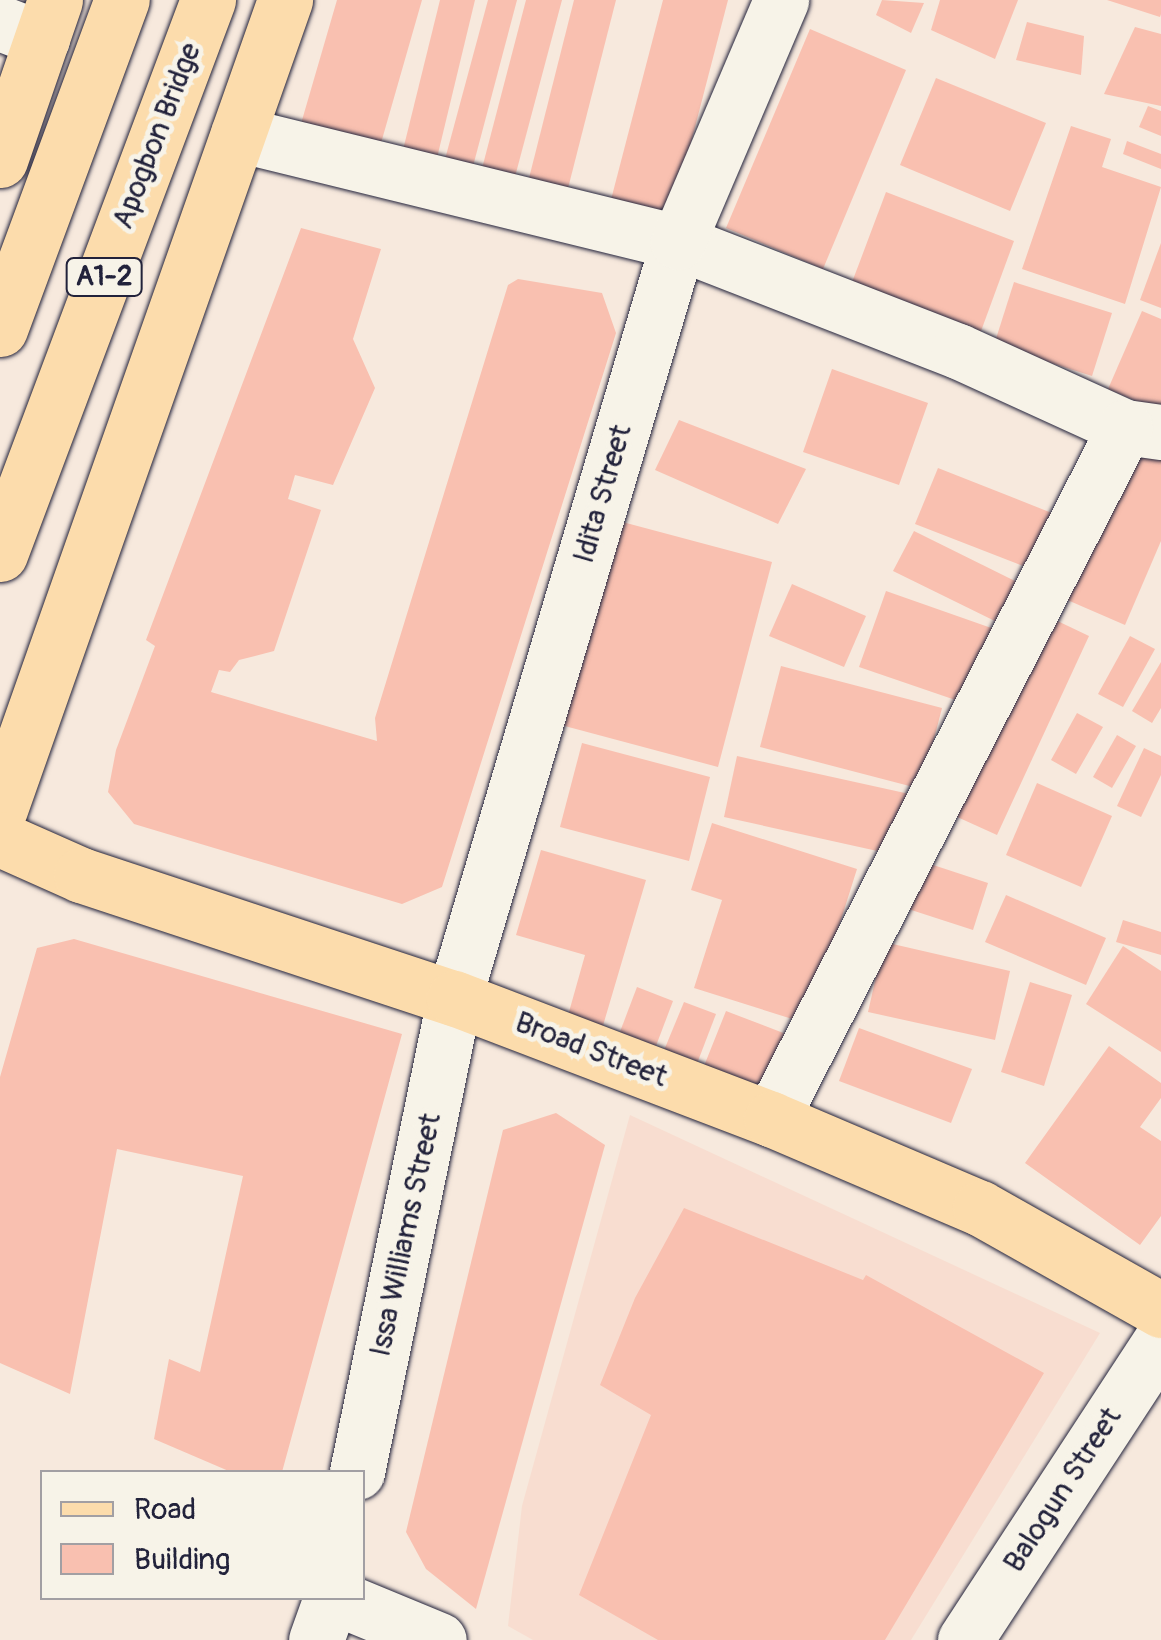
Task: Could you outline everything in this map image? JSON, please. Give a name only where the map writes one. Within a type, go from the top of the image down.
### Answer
[{"type":"main road","name":"A1-2","points":[[0,329],[122,0]]},
{"type":"main road","name":"Apogbon Bridge","points":[[0,554],[208,0]]},
{"type":"main road","points":[[0,808],[285,0]]},
{"type":"main road","points":[[0,160],[32,21]]},
{"type":"main road","name":"Broad Street","points":[[0,840],[81,875],[454,998],[771,1119],[980,1208],[1161,1310]]},
{"type":"street","name":"Idita Street","points":[[454,998],[678,242],[781,0]]},
{"type":"street","points":[[238,134],[678,242],[958,351],[1143,430],[771,1119]]},
{"type":"street","name":"Issa Williams Street","points":[[357,1470],[454,998]]},
{"type":"street","name":"Balogun Street","points":[[966,1640],[1161,1340]]},
{"type":"street","points":[[316,1640],[333,1600]]},
{"type":"street","points":[[339,1600],[438,1640]]},
{"type":"shaded area","points":[[630,1115],[1100,1333],[911,1640],[533,1640],[508,1626],[522,1506]]},
{"type":"building","points":[[337,0],[422,0],[377,157],[298,134]]},
{"type":"building","points":[[440,0],[475,0],[436,162],[402,154]]},
{"type":"building","points":[[488,0],[517,0],[472,170],[444,163]]},
{"type":"building","points":[[526,0],[562,0],[512,188],[479,180]]},
{"type":"building","points":[[574,0],[616,0],[564,204],[525,194]]},
{"type":"building","points":[[663,0],[728,0],[668,231],[607,215]]},
{"type":"building","points":[[882,0],[924,3],[911,33],[876,15]]},
{"type":"building","points":[[940,0],[1018,0],[995,59],[931,30]]},
{"type":"building","points":[[1107,0],[1161,0],[1161,14],[1160,17]]},
{"type":"building","points":[[1027,22],[1084,36],[1081,75],[1016,60]]},
{"type":"building","points":[[1135,27],[1161,34],[1161,106],[1104,94]]},
{"type":"building","points":[[810,29],[906,70],[823,269],[726,228]]},
{"type":"building","points":[[936,78],[1046,123],[1010,211],[900,165]]},
{"type":"building","points":[[1148,106],[1161,111],[1161,136],[1139,127]]},
{"type":"building","points":[[1071,126],[1111,139],[1102,167],[1161,187],[1125,304],[1022,269]]},
{"type":"building","points":[[1127,141],[1161,154],[1161,169],[1123,154]]},
{"type":"building","points":[[886,192],[1014,241],[977,342],[848,293]]},
{"type":"building","points":[[301,228],[381,249],[353,339],[375,388],[333,485],[295,475],[288,499],[321,510],[274,651],[239,660],[230,672],[219,670],[211,692],[377,741],[375,718],[508,285],[518,279],[602,293],[616,333],[442,887],[402,904],[134,824],[108,792],[116,750],[155,646],[146,640]]},
{"type":"building","points":[[1161,243],[1161,308],[1140,300]]},
{"type":"building","points":[[1014,282],[1112,313],[1092,376],[994,345]]},
{"type":"building","points":[[1142,311],[1161,319],[1161,412],[1108,389]]},
{"type":"building","points":[[832,369],[928,403],[899,485],[803,452]]},
{"type":"building","points":[[679,420],[806,469],[778,524],[655,470]]},
{"type":"building","points":[[1135,436],[1161,447],[1161,541],[1125,625],[1065,599]]},
{"type":"building","points":[[938,468],[1062,517],[1041,573],[915,524]]},
{"type":"building","points":[[615,520],[772,562],[718,767],[561,725]]},
{"type":"building","points":[[914,531],[1025,586],[1005,626],[893,571]]},
{"type":"building","points":[[792,584],[866,616],[844,667],[769,636]]},
{"type":"building","points":[[886,591],[997,630],[970,705],[859,667]]},
{"type":"building","points":[[1047,616],[1089,636],[997,835],[955,816]]},
{"type":"building","points":[[1130,636],[1155,649],[1123,707],[1098,694]]},
{"type":"building","points":[[1161,662],[1161,708],[1152,723],[1132,711]]},
{"type":"building","points":[[781,666],[942,708],[921,789],[760,747]]},
{"type":"building","points":[[1077,713],[1103,727],[1076,774],[1051,760]]},
{"type":"building","points":[[1117,735],[1136,746],[1112,788],[1093,777]]},
{"type":"building","points":[[582,743],[710,777],[689,861],[560,827]]},
{"type":"building","points":[[1144,748],[1161,756],[1161,775],[1141,817],[1117,806]]},
{"type":"building","points":[[737,756],[914,795],[900,856],[724,817]]},
{"type":"building","points":[[1037,783],[1112,816],[1081,887],[1006,855]]},
{"type":"building","points":[[712,823],[857,869],[808,1024],[694,988],[722,900],[691,890]]},
{"type":"building","points":[[541,850],[646,880],[602,1029],[567,1019],[585,955],[516,935]]},
{"type":"building","points":[[918,860],[988,883],[973,930],[902,907]]},
{"type":"building","points":[[1006,895],[1106,938],[1086,985],[985,942]]},
{"type":"building","points":[[1123,920],[1161,932],[1161,955],[1116,942]]},
{"type":"building","points":[[74,939],[402,1034],[283,1470],[226,1470],[154,1439],[169,1359],[200,1372],[243,1176],[117,1149],[70,1394],[0,1363],[0,1077],[37,948]]},
{"type":"building","points":[[884,942],[1010,971],[995,1040],[868,1012]]},
{"type":"building","points":[[1123,946],[1161,971],[1161,1052],[1086,1004]]},
{"type":"building","points":[[1030,982],[1072,995],[1044,1086],[1001,1072]]},
{"type":"building","points":[[637,987],[673,1001],[651,1059],[615,1045]]},
{"type":"building","points":[[684,1002],[716,1014],[693,1074],[660,1060]]},
{"type":"building","points":[[726,1011],[786,1034],[760,1099],[700,1076]]},
{"type":"building","points":[[859,1028],[972,1069],[951,1123],[839,1081]]},
{"type":"building","points":[[1109,1046],[1161,1083],[1161,1098],[1140,1127],[1161,1141],[1161,1216],[1140,1245],[1025,1163]]},
{"type":"building","points":[[556,1113],[605,1145],[476,1609],[426,1569],[406,1532],[503,1130]]},
{"type":"building","points":[[684,1208],[863,1280],[866,1275],[1044,1373],[885,1640],[658,1640],[579,1595],[651,1415],[600,1385],[635,1298]]}]
